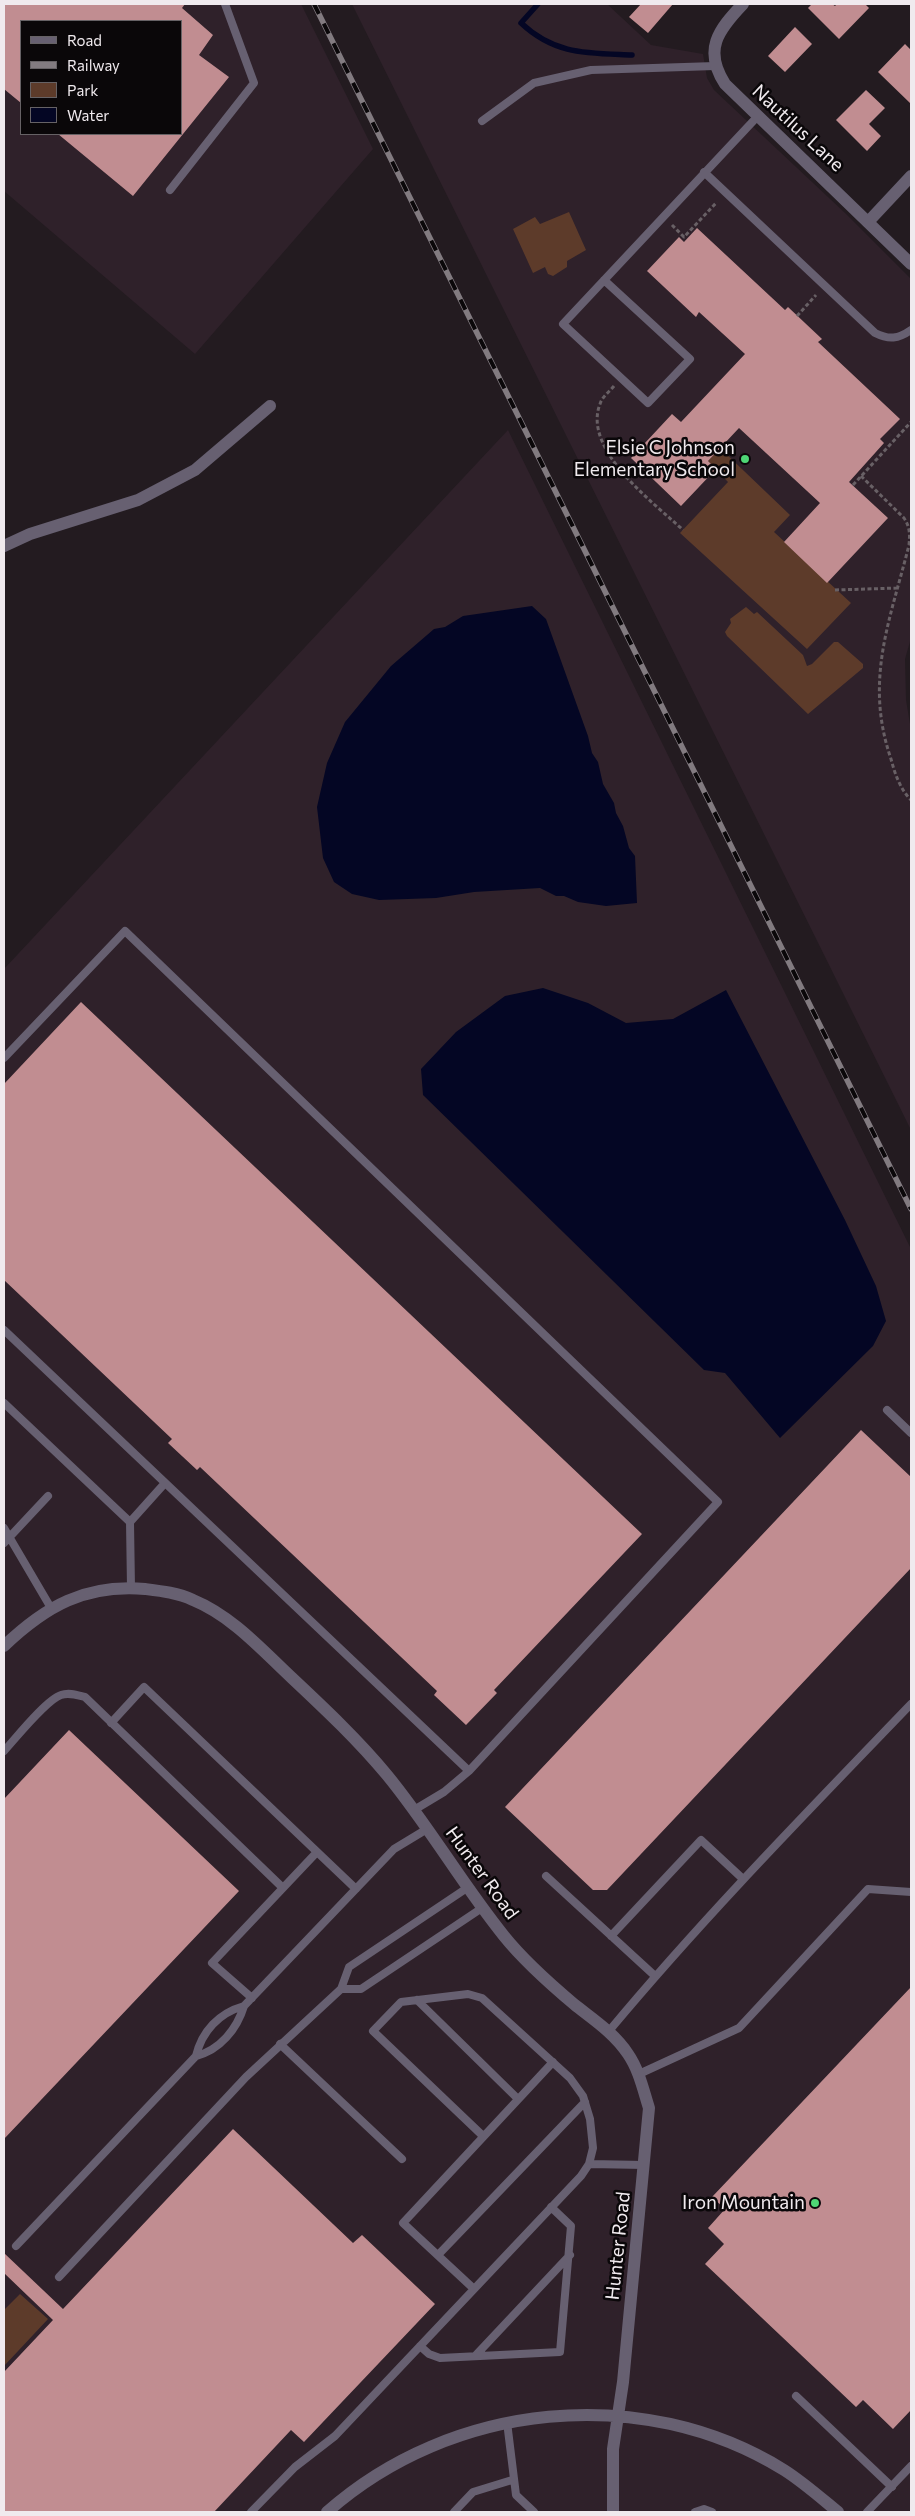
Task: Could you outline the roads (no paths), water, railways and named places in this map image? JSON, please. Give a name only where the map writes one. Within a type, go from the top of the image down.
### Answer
[{"type":"street","points":[[715,66],[714,47],[717,38],[722,28],[742,4]]},
{"type":"street","name":"Nautilus Lane","points":[[715,66],[725,84],[869,221],[911,264]]},
{"type":"street","points":[[869,221],[911,176]]},
{"type":"street","points":[[4,546],[30,534],[138,500],[195,470],[270,406]]},
{"type":"street","name":"Hunter Road","points":[[4,1646],[25,1626],[51,1608],[82,1594],[104,1589],[131,1588],[161,1591],[193,1600],[243,1632],[360,1743],[414,1810],[467,1888],[507,1940],[552,1985],[609,2031],[629,2055],[639,2074],[649,2108],[645,2165],[613,2449],[613,2512]]},
{"type":"street","points":[[327,2512],[391,2465],[443,2441],[507,2422],[564,2415],[618,2417],[662,2423],[698,2431],[720,2439],[784,2470],[838,2512]]},
{"type":"lane","points":[[170,190],[254,83],[226,4]]},
{"type":"lane","points":[[482,121],[534,83],[591,70],[715,66]]},
{"type":"lane","points":[[604,280],[690,359],[648,403],[563,324],[662,216],[758,117]]},
{"type":"lane","points":[[704,172],[875,333],[887,339],[904,336],[911,330]]},
{"type":"lane","points":[[4,1058],[125,931],[718,1502],[469,1771],[444,1792],[414,1810]]},
{"type":"lane","points":[[4,1330],[469,1771]]},
{"type":"lane","points":[[4,1403],[130,1522]]},
{"type":"lane","points":[[887,1410],[911,1433]]},
{"type":"lane","points":[[131,1588],[130,1522],[165,1483]]},
{"type":"lane","points":[[4,1543],[48,1496]]},
{"type":"lane","points":[[4,1528],[51,1608]]},
{"type":"lane","points":[[111,1723],[144,1687],[356,1889]]},
{"type":"lane","points":[[4,1751],[49,1704],[61,1695],[72,1694],[84,1697],[283,1888]]},
{"type":"lane","points":[[609,2031],[655,1976],[743,1879],[911,1704]]},
{"type":"lane","points":[[196,2056],[210,2052],[239,2023],[244,2006],[394,1849],[427,1829]]},
{"type":"lane","points":[[612,1936],[701,1840],[743,1879]]},
{"type":"lane","points":[[252,1998],[212,1963],[317,1852]]},
{"type":"lane","points":[[546,1876],[655,1976]]},
{"type":"lane","points":[[59,2277],[246,2077],[341,1989],[349,1968],[467,1888]]},
{"type":"lane","points":[[639,2074],[739,2028],[868,1888],[911,1892]]},
{"type":"lane","points":[[341,1989],[361,1989],[482,1908]]},
{"type":"lane","points":[[251,2512],[295,2467],[335,2436],[581,2176],[589,2164],[593,2148],[590,2119],[583,2096],[570,2078],[482,1998],[468,1994],[401,2002],[373,2031],[483,2136]]},
{"type":"lane","points":[[417,2000],[518,2099]]},
{"type":"lane","points":[[16,2246],[196,2056],[200,2040],[226,2011],[244,2006]]},
{"type":"lane","points":[[280,2044],[402,2158]]},
{"type":"lane","points":[[474,2289],[404,2222],[553,2062]]},
{"type":"lane","points":[[438,2255],[585,2102]]},
{"type":"lane","points":[[589,2164],[645,2165]]},
{"type":"lane","points":[[420,2346],[429,2354],[440,2358],[560,2352],[572,2226],[552,2207]]},
{"type":"lane","points":[[476,2355],[570,2255]]},
{"type":"lane","points":[[796,2396],[892,2487]]},
{"type":"lane","points":[[507,2422],[512,2480],[516,2496],[534,2512]]},
{"type":"lane","points":[[867,2512],[911,2466]]},
{"type":"lane","points":[[454,2512],[474,2492],[512,2480]]},
{"type":"lane","points":[[695,2512],[704,2509],[712,2512]]},
{"type":"water","points":[[532,606],[546,619],[588,736],[592,753],[598,762],[603,784],[614,803],[629,848],[635,856],[637,903],[606,906],[578,902],[564,896],[556,896],[540,888],[474,892],[436,898],[379,900],[352,894],[334,882],[323,858],[317,807],[327,763],[345,722],[391,666],[434,629],[445,627],[463,616]]},
{"type":"water","points":[[543,988],[588,1003],[626,1023],[673,1019],[726,990],[845,1220],[876,1286],[886,1321],[873,1346],[780,1438],[725,1373],[704,1370],[423,1095],[421,1069],[456,1032],[505,996]]},
{"type":"waterway","points":[[538,4],[521,23],[546,41],[572,50],[600,54],[632,55]]},
{"type":"railway","points":[[314,4],[911,1209]]},
{"type":"place","name":"Elsie C Johnson Elementary School","points":[[745,459]]},
{"type":"place","name":"Iron Mountain","points":[[815,2203]]}]
